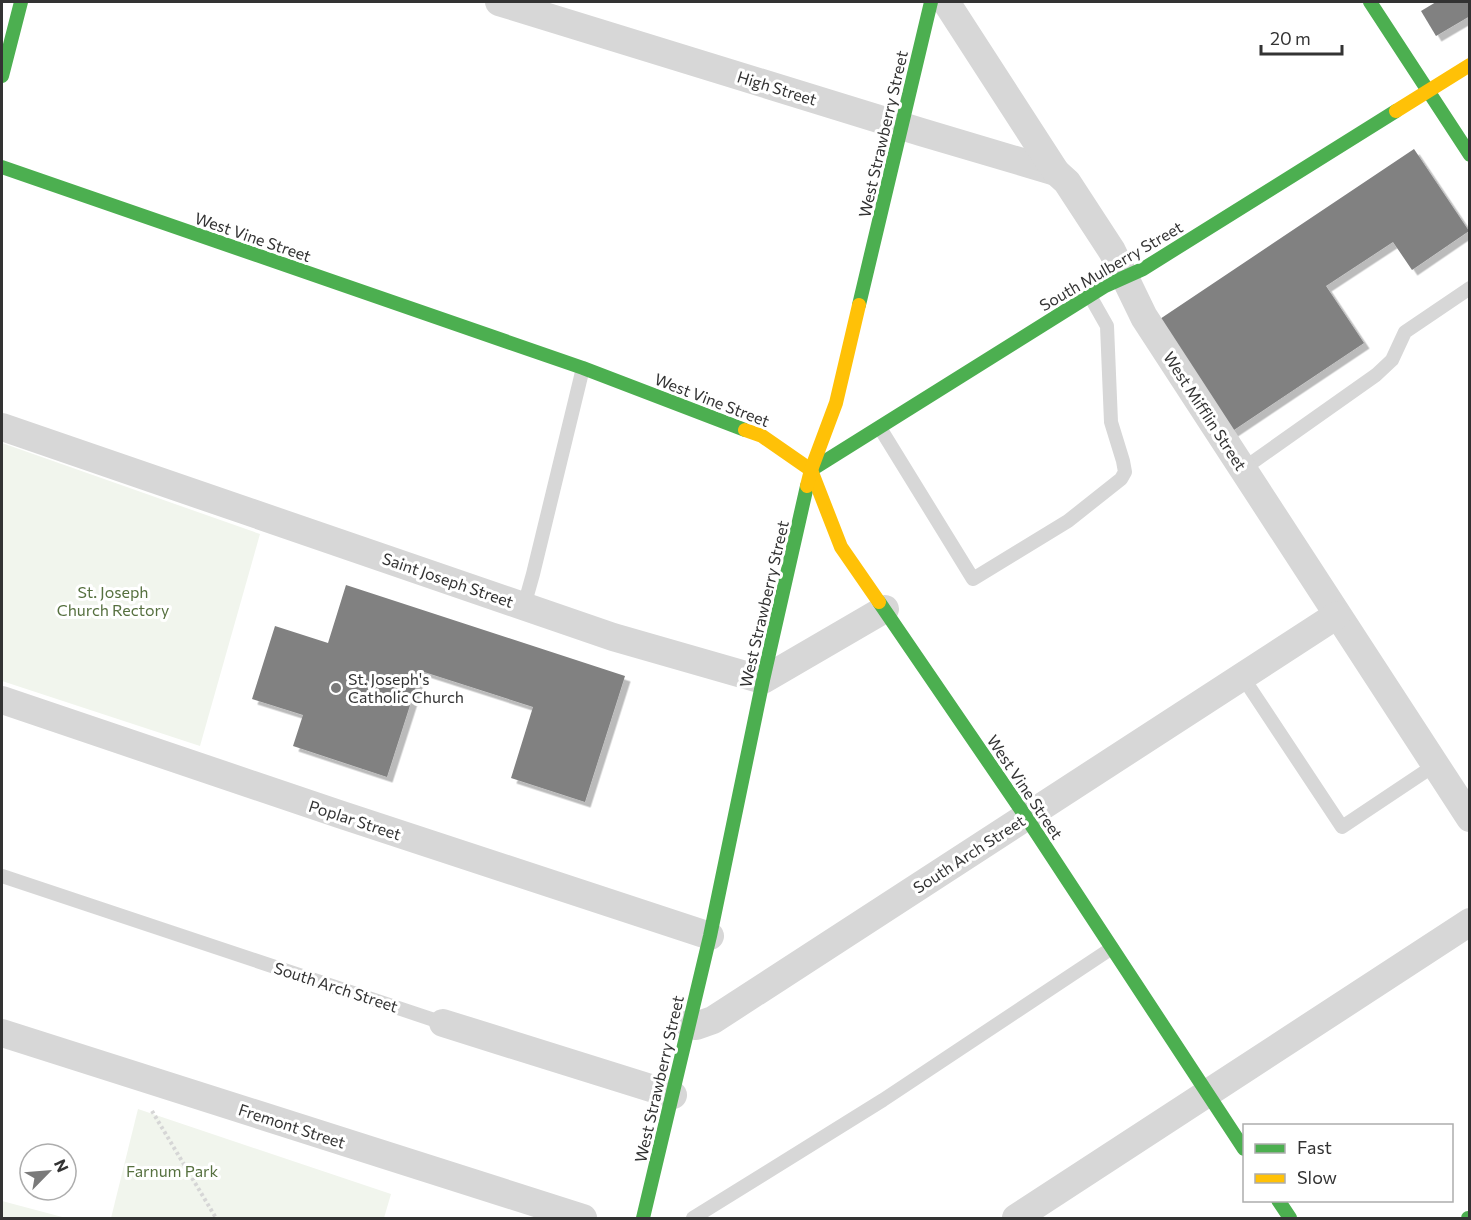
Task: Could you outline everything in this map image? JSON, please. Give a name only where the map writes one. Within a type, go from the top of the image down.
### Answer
[{"type":"street","points":[[2,76],[21,2]]},
{"type":"street","name":"High Street","points":[[499,2],[1056,172]]},
{"type":"street","name":"West Strawberry Street","points":[[643,1218],[710,936],[763,680],[811,470],[836,403],[932,2]]},
{"type":"street","name":"West Mifflin Street","points":[[946,2],[1056,172],[1067,182],[1112,251],[1144,317],[1470,818]]},
{"type":"street","points":[[1370,2],[1470,155]]},
{"type":"street","name":"South Mulberry Street","points":[[811,470],[1105,286],[1143,269],[1470,65]]},
{"type":"street","name":"West Vine Street","points":[[2,167],[583,368],[762,435],[811,470],[841,547],[1026,817],[1243,1146]]},
{"type":"street","name":"Saint Joseph Street","points":[[2,427],[613,637],[763,680]]},
{"type":"street","points":[[763,680],[885,609]]},
{"type":"street","name":"South Arch Street","points":[[689,1024],[696,1026],[713,1020],[1337,615]]},
{"type":"street","name":"Poplar Street","points":[[2,700],[710,936]]},
{"type":"street","points":[[1016,1218],[1470,922]]},
{"type":"street","name":"South Arch Street","points":[[443,1023],[673,1095]]},
{"type":"street","name":"Fremont Street","points":[[2,1033],[583,1218]]},
{"type":"street","points":[[1279,1202],[1290,1218]]},
{"type":"lane","points":[[1243,469],[1376,375],[1392,360],[1405,332],[1470,288]]},
{"type":"lane","points":[[880,428],[973,579],[1068,521],[1121,479],[1125,472],[1111,422],[1107,326],[1090,296]]},
{"type":"lane","points":[[524,606],[583,368]]},
{"type":"lane","points":[[1242,676],[1342,826],[1435,765]]},
{"type":"lane","name":"South Arch Street","points":[[2,876],[443,1023]]},
{"type":"lane","points":[[693,1218],[883,1100],[1112,948]]},
{"type":"path","points":[[149,1105],[216,1218]]},
{"type":"green space","name":"St. Joseph Church Rectory","points":[[2,443],[260,534],[200,746],[2,681]]},
{"type":"green space","name":"Farnum Park","points":[[138,1109],[391,1194],[384,1218],[111,1218]]},
{"type":"green space","points":[[2,1201],[66,1218],[2,1218]]},
{"type":"building","points":[[1436,2],[1468,2],[1470,16],[1436,36],[1421,11]]},
{"type":"building","points":[[1414,149],[1469,231],[1412,270],[1393,242],[1326,286],[1364,343],[1231,432],[1157,321]]},
{"type":"building","name":"St. Joseph's Catholic Church","points":[[346,585],[625,676],[585,802],[511,778],[533,707],[421,671],[387,777],[293,746],[303,715],[252,699],[275,626],[328,643]]},
{"type":"traffic: fast","points":[[2,76],[21,2]]},
{"type":"traffic: fast","points":[[859,305],[931,2]]},
{"type":"traffic: fast","points":[[1370,2],[1470,155]]},
{"type":"traffic: fast","points":[[811,470],[1105,286],[1143,269],[1396,111]]},
{"type":"traffic: fast","points":[[2,167],[583,368],[745,430]]},
{"type":"traffic: fast","points":[[643,1218],[710,936],[763,680],[807,486]]},
{"type":"traffic: fast","points":[[879,602],[1026,817],[1243,1147]]},
{"type":"traffic: fast","points":[[1279,1202],[1290,1218]]},
{"type":"traffic: slow","points":[[1396,111],[1470,65]]},
{"type":"traffic: slow","points":[[807,486],[836,403],[859,305]]},
{"type":"traffic: slow","points":[[745,430],[762,436],[811,470],[841,547],[879,602]]},
{"type":"place","name":"St. Joseph's Catholic Church","points":[[336,688]]}]
